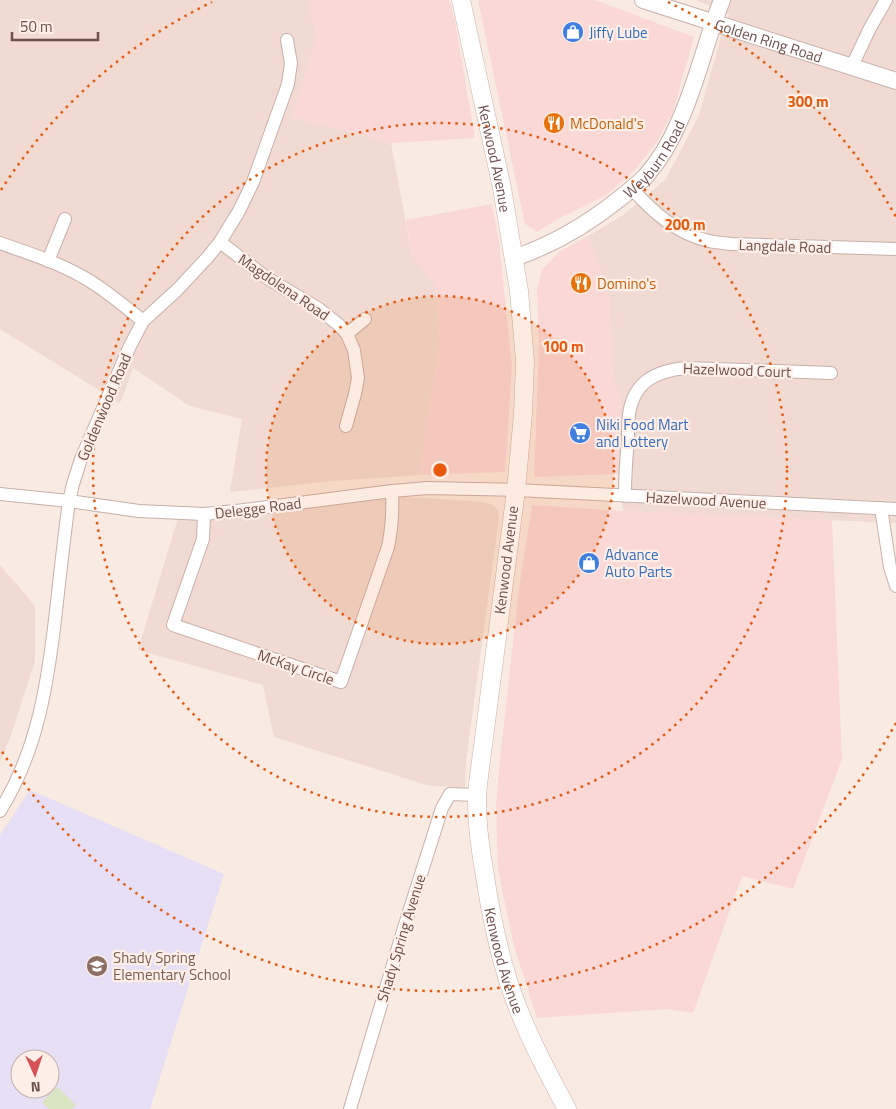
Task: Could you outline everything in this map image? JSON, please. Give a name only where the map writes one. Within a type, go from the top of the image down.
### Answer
[{"type":"main road","name":"Kenwood Avenue","points":[[461,0],[502,188],[520,299],[525,360],[523,414],[516,490],[477,795],[480,847],[487,893],[507,978],[527,1029],[567,1109]]},
{"type":"street","name":"Golden Ring Road","points":[[643,0],[896,81]]},
{"type":"street","name":"Weyburn Road","points":[[514,258],[543,246],[582,225],[606,209],[646,176],[664,151],[679,122],[692,90],[722,0]]},
{"type":"street","points":[[852,66],[886,0]]},
{"type":"street","name":"Goldenwood Road","points":[[0,812],[22,770],[43,703],[69,501],[81,459],[130,346],[144,321],[177,290],[220,242],[240,211],[253,182],[289,78],[291,63],[287,40]]},
{"type":"street","name":"Langdale Road","points":[[632,188],[648,206],[675,227],[694,237],[709,241],[732,244],[896,249]]},
{"type":"street","points":[[48,261],[65,220]]},
{"type":"street","points":[[0,242],[84,277],[144,321]]},
{"type":"street","name":"Magdolena Road","points":[[220,242],[267,278],[319,309],[339,324],[347,334],[354,350],[358,378],[346,426]]},
{"type":"street","points":[[347,334],[365,318]]},
{"type":"street","name":"Hazelwood Court","points":[[624,496],[629,413],[638,391],[651,377],[660,372],[686,368],[831,373]]},
{"type":"street","name":"Delegge Road","points":[[0,494],[139,511],[204,514],[236,512],[428,488],[516,490]]},
{"type":"street","name":"Hazelwood Avenue","points":[[516,490],[896,509]]},
{"type":"street","name":"McKay Circle","points":[[204,514],[203,539],[173,625],[341,682],[388,547],[393,516],[392,491]]},
{"type":"street","points":[[881,508],[890,567],[896,586]]},
{"type":"street","name":"Shady Spring Avenue","points":[[350,1109],[442,808],[450,794],[477,795]]},
{"type":"shaded area","points":[[0,0],[309,0],[309,7],[317,35],[292,117],[391,143],[412,256],[436,285],[440,341],[419,475],[332,481],[230,492],[242,419],[190,406],[133,368],[120,403],[0,329]]},
{"type":"shaded area","points":[[309,0],[449,0],[455,21],[475,138],[391,143],[292,117],[317,35],[309,7]]},
{"type":"shaded area","points":[[478,0],[595,0],[694,37],[673,112],[656,143],[634,171],[605,196],[560,218],[537,232],[525,224]]},
{"type":"shaded area","points":[[696,0],[896,0],[896,523],[623,511],[618,474],[621,397],[613,381],[609,298],[588,236],[623,215],[666,179],[699,115],[729,14]]},
{"type":"shaded area","points":[[492,204],[499,241],[512,367],[505,472],[419,475],[440,341],[436,286],[412,256],[406,220]]},
{"type":"shaded area","points":[[588,236],[609,298],[613,381],[621,397],[618,474],[534,477],[539,345],[537,290],[542,270],[559,252]]},
{"type":"shaded area","points":[[400,497],[482,502],[491,504],[498,510],[499,518],[466,761],[465,788],[427,785],[274,737],[263,685],[138,650],[178,518],[219,520]]},
{"type":"shaded area","points":[[532,505],[832,520],[842,759],[793,889],[742,876],[693,1013],[667,1009],[537,1018],[514,946],[498,870],[496,807],[519,589]]},
{"type":"shaded area","points":[[0,565],[35,606],[35,661],[10,738],[0,761]]},
{"type":"shaded area","name":"Shady Spring Elementary School","points":[[30,790],[224,874],[150,1109],[0,1109],[0,835]]},
{"type":"green space","points":[[60,1090],[76,1105],[72,1109],[49,1109],[42,1102],[45,1099],[60,1099]]},
{"type":"place","name":"Jiffy Lube","points":[[573,32]]},
{"type":"place","name":"McDonald's","points":[[554,123]]},
{"type":"place","name":"Domino's","points":[[581,283]]},
{"type":"place","name":"Niki Food Mart and Lottery","points":[[580,433]]},
{"type":"place","name":"Advance Auto Parts","points":[[589,563]]},
{"type":"place","name":"Shady Spring Elementary School","points":[[97,966]]}]
